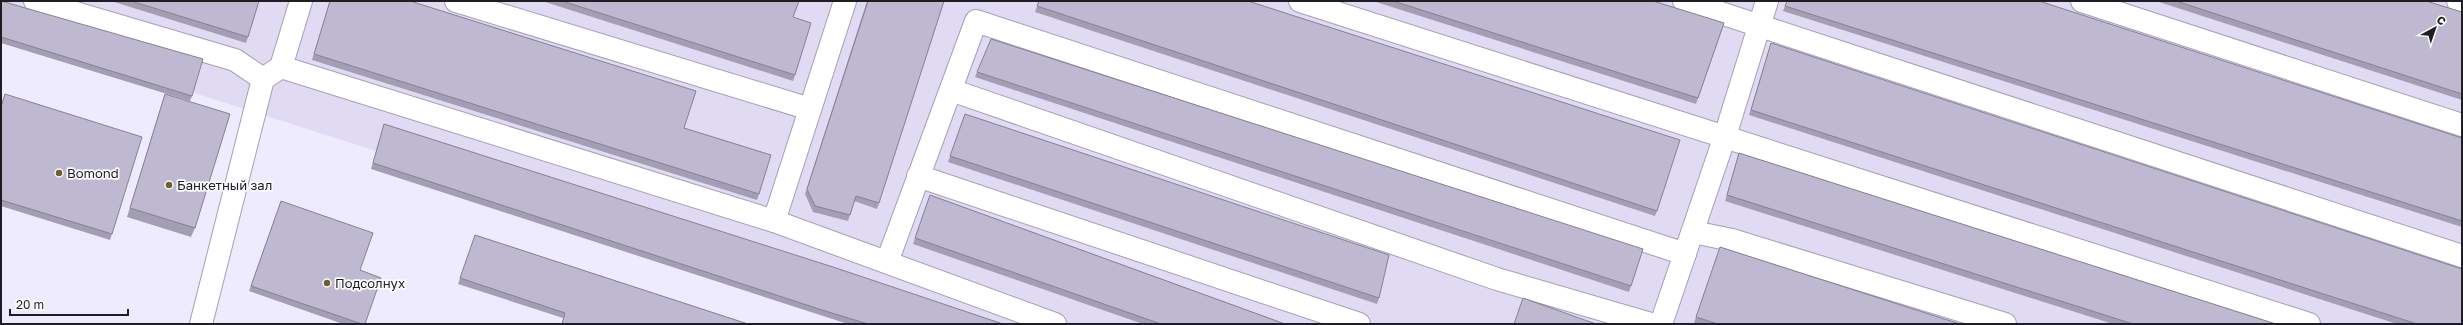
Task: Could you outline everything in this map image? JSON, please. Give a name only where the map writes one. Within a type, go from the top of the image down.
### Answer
[{"type":"lane","points":[[35,1],[235,60],[263,79]]},
{"type":"lane","points":[[201,324],[263,79],[281,67],[301,1]]},
{"type":"lane","points":[[456,1],[810,109]]},
{"type":"lane","points":[[774,221],[845,1]]},
{"type":"lane","points":[[1300,1],[2309,324]]},
{"type":"lane","points":[[1684,1],[2462,256]]},
{"type":"lane","points":[[1661,324],[1725,136],[1767,1]]},
{"type":"lane","points":[[2082,1],[2462,125]]},
{"type":"lane","points":[[2458,1],[2462,2]]},
{"type":"lane","points":[[887,262],[976,21],[1685,254]]},
{"type":"lane","points":[[281,67],[774,221],[1055,324]]},
{"type":"lane","points":[[951,90],[1497,279],[1651,324]]},
{"type":"lane","points":[[918,176],[1359,324]]},
{"type":"lane","points":[[1693,232],[1732,240],[2005,324]]},
{"type":"shaded area","points":[[1,1],[2462,1],[2462,324],[916,324],[1,31]]},
{"type":"building","points":[[1,1],[203,59],[192,96],[1,37]]},
{"type":"building","points":[[131,1],[259,1],[248,37]]},
{"type":"building","points":[[330,1],[410,1],[696,91],[684,128],[771,155],[759,194],[314,54]]},
{"type":"building","points":[[562,1],[799,1],[793,17],[811,23],[795,75]]},
{"type":"building","points":[[868,1],[944,1],[879,203],[856,196],[850,215],[815,206],[807,189]]},
{"type":"building","points":[[1039,1],[1248,1],[1680,140],[1657,211],[1037,6]]},
{"type":"building","points":[[1393,1],[1653,1],[1724,23],[1698,98]]},
{"type":"building","points":[[1787,1],[2039,1],[2462,138],[2462,221],[1785,6]]},
{"type":"building","points":[[2176,1],[2426,1],[2462,12],[2462,94]]},
{"type":"building","points":[[991,39],[1643,249],[1631,286],[977,72]]},
{"type":"building","points":[[1771,43],[2462,269],[2462,324],[2417,324],[1751,110]]},
{"type":"building","points":[[5,94],[142,137],[112,234],[1,200],[1,107]]},
{"type":"building","points":[[165,94],[230,114],[195,228],[130,208]]},
{"type":"building","points":[[965,114],[1389,255],[1379,298],[950,156]]},
{"type":"building","points":[[384,124],[833,267],[1003,324],[868,324],[822,310],[373,163]]},
{"type":"building","points":[[1739,153],[2276,324],[2133,324],[1727,195]]},
{"type":"building","points":[[930,195],[1285,324],[1161,324],[915,238]]},
{"type":"building","points":[[281,201],[373,233],[360,270],[381,278],[365,324],[251,286]]},
{"type":"building","points":[[475,235],[748,324],[562,324],[565,313],[460,278]]},
{"type":"building","points":[[1720,247],[1960,324],[1718,324],[1696,317]]},
{"type":"building","points":[[1523,298],[1596,324],[1514,324]]},
{"type":"place","name":"Bomond","points":[[59,173]]},
{"type":"place","name":"Банкетный зал","points":[[169,185]]},
{"type":"place","name":"Подсолнух","points":[[327,283]]}]
